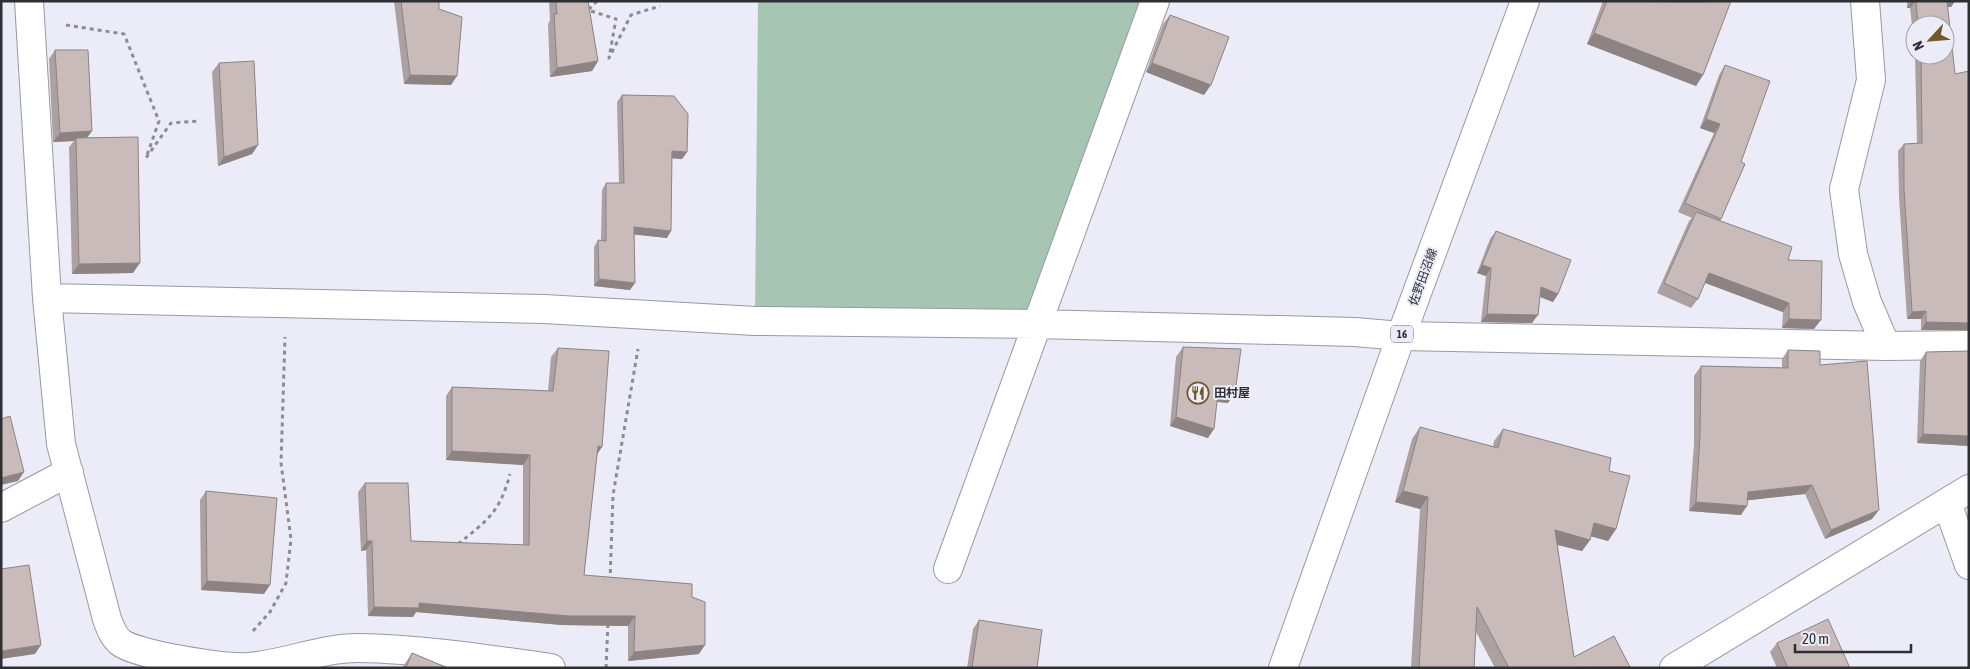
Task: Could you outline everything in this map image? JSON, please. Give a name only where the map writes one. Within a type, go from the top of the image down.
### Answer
[{"type":"street","points":[[948,569],[1154,1]]},
{"type":"street","name":"佐野田沼線","points":[[1284,668],[1401,336],[1525,1]]},
{"type":"street","points":[[1865,1],[1871,80],[1844,190],[1853,254],[1867,302],[1886,346]]},
{"type":"street","points":[[30,10],[47,298],[61,444],[107,619],[114,636],[121,643],[191,662],[228,666],[249,667],[318,653],[355,648],[420,650],[550,668]]},
{"type":"street","points":[[47,298],[544,309],[755,321],[1036,324],[1355,332],[1401,336],[1886,346],[1969,345]]},
{"type":"street","points":[[1,508],[69,472]]},
{"type":"street","points":[[1674,668],[1958,496],[1969,565]]},
{"type":"path","points":[[597,1],[588,10],[616,19],[609,58],[631,15],[660,6]]},
{"type":"path","points":[[30,10],[124,34],[158,121],[146,158],[171,123],[199,121]]},
{"type":"path","points":[[251,633],[270,612],[286,583],[291,539],[281,463],[286,303]]},
{"type":"path","points":[[610,589],[613,495],[644,314]]},
{"type":"path","points":[[450,550],[488,520],[504,496],[510,474]]},
{"type":"path","points":[[606,668],[609,618]]},
{"type":"green space","points":[[758,1],[1155,1],[1036,324],[755,321]]},
{"type":"building","points":[[401,1],[439,1],[439,9],[462,17],[457,76],[410,75]]},
{"type":"building","points":[[556,1],[588,1],[598,61],[557,68],[554,14],[557,14]]},
{"type":"building","points":[[1607,1],[1731,1],[1703,75],[1594,33]]},
{"type":"building","points":[[1916,1],[1947,1],[1949,15],[1917,15]]},
{"type":"building","points":[[1170,15],[1229,37],[1211,85],[1152,63]]},
{"type":"building","points":[[55,50],[88,50],[92,131],[60,133]]},
{"type":"building","points":[[254,61],[258,145],[224,157],[219,63]]},
{"type":"building","points":[[1725,65],[1770,81],[1741,162],[1745,164],[1721,219],[1685,203],[1720,124],[1706,119]]},
{"type":"building","points":[[1921,65],[1954,65],[1955,74],[1969,71],[1969,323],[1926,322],[1926,311],[1912,312],[1904,189],[1904,144],[1922,143]]},
{"type":"building","points":[[622,95],[674,96],[688,114],[687,152],[672,151],[671,231],[634,227],[635,283],[599,279],[598,240],[606,241],[606,183],[624,183]]},
{"type":"building","points":[[138,137],[140,263],[79,264],[76,138]]},
{"type":"building","points":[[1696,212],[1792,247],[1788,260],[1822,261],[1821,320],[1789,319],[1789,303],[1709,273],[1698,299],[1664,283]]},
{"type":"building","points":[[1496,231],[1571,260],[1558,294],[1541,287],[1538,315],[1487,314],[1491,268],[1482,265]]},
{"type":"building","points":[[1183,347],[1241,349],[1235,393],[1218,392],[1214,429],[1176,417]]},
{"type":"building","points":[[558,348],[609,351],[602,447],[598,446],[584,575],[692,584],[692,597],[705,602],[705,645],[634,652],[635,616],[569,616],[419,603],[419,608],[374,607],[372,541],[367,541],[365,483],[408,483],[411,541],[529,545],[530,455],[452,451],[452,387],[553,391]]},
{"type":"building","points":[[1788,350],[1820,351],[1820,365],[1867,361],[1879,510],[1831,530],[1812,485],[1748,492],[1747,506],[1696,502],[1700,435],[1701,366],[1788,368]]},
{"type":"building","points":[[1969,351],[1969,436],[1923,434],[1926,352]]},
{"type":"building","points":[[10,416],[24,472],[1,478],[1,419]]},
{"type":"building","points":[[1420,427],[1498,448],[1503,429],[1611,458],[1609,471],[1630,476],[1616,529],[1594,523],[1590,540],[1555,530],[1574,657],[1614,636],[1630,667],[1509,668],[1477,607],[1474,668],[1419,668],[1428,497],[1403,491]]},
{"type":"building","points":[[206,491],[277,498],[270,585],[207,581]]},
{"type":"building","points":[[29,565],[41,645],[1,651],[1,569]]},
{"type":"building","points":[[1828,619],[1850,668],[1788,668],[1777,643]]},
{"type":"building","points":[[979,620],[1042,630],[1037,668],[972,668]]},
{"type":"building","points":[[412,653],[448,668],[406,668]]},
{"type":"place","name":"田村屋","points":[[1198,393]]}]
